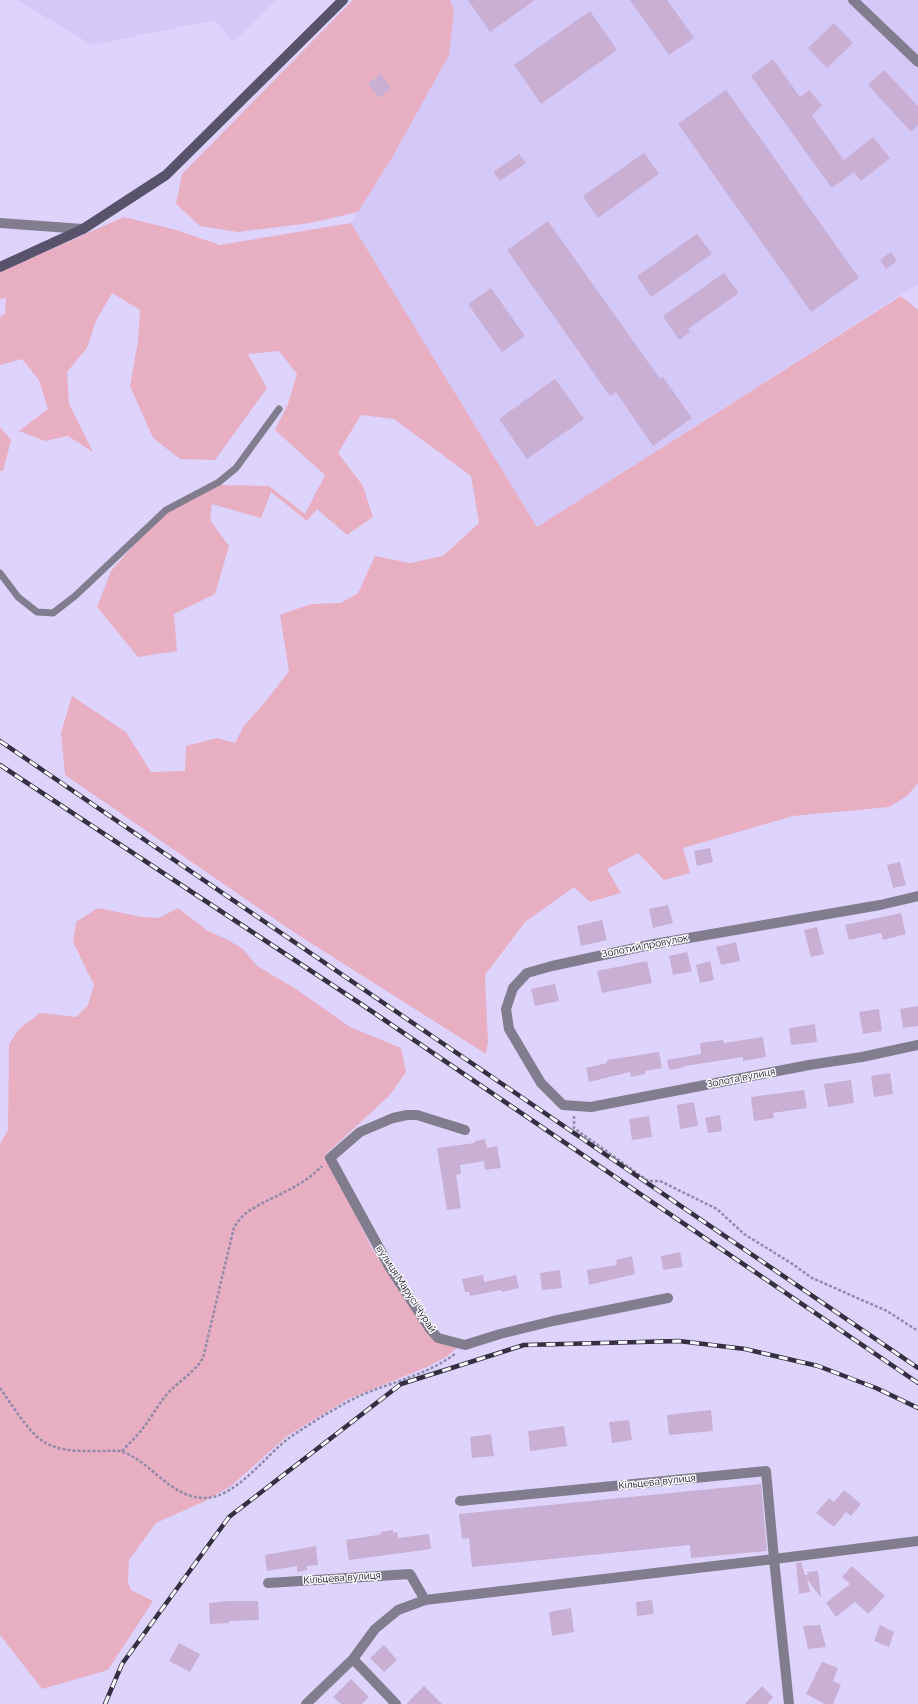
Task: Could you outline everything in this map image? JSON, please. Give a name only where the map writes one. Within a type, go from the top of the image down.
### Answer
[{"type":"main road","points":[[0,267],[83,230],[166,175],[343,0]]},
{"type":"street","points":[[853,0],[918,62]]},
{"type":"street","points":[[0,223],[83,230]]},
{"type":"street","name":"Золотий провулок","points":[[563,1105],[541,1082],[509,1029],[506,1009],[513,988],[527,973],[552,966],[654,944],[880,905],[918,896]]},
{"type":"street","name":"Золота вулиця","points":[[563,1105],[591,1107],[809,1065],[862,1057],[918,1045]]},
{"type":"street","points":[[330,1158],[360,1132],[393,1118],[407,1115],[417,1115],[465,1130]]},
{"type":"street","name":"вулиця Марусі Чурай","points":[[330,1158],[390,1268],[430,1329],[438,1338],[465,1346]]},
{"type":"street","points":[[465,1346],[500,1334],[553,1321],[668,1298]]},
{"type":"street","name":"Кільцева вулиця","points":[[460,1501],[766,1471],[789,1704]]},
{"type":"street","points":[[306,1704],[353,1659],[375,1629],[398,1610],[425,1600],[918,1541]]},
{"type":"street","name":"Кільцева вулиця","points":[[268,1583],[410,1574],[425,1600]]},
{"type":"street","points":[[353,1659],[396,1704]]},
{"type":"lane","points":[[0,573],[18,597],[37,612],[53,613],[75,596],[166,510],[219,482],[236,468],[279,409]]},
{"type":"path","points":[[575,1106],[574,1128],[648,1181],[660,1181],[717,1209],[744,1234],[812,1278],[887,1311],[918,1331]]},
{"type":"path","points":[[122,1451],[143,1428],[168,1392],[191,1373],[203,1358],[234,1227],[245,1213],[298,1186],[313,1176],[330,1158]]},
{"type":"path","points":[[0,1388],[22,1419],[40,1440],[53,1447],[71,1450],[122,1451],[178,1491],[194,1497],[208,1498],[222,1494],[236,1485],[288,1439],[318,1420],[359,1397],[429,1370],[448,1360],[465,1346]]},
{"type":"shaded area","points":[[17,0],[277,0],[233,42],[215,20],[92,45]]},
{"type":"shaded area","points":[[353,0],[450,0],[454,11],[449,55],[393,156],[358,212],[310,223],[238,232],[200,226],[176,204],[182,174]]},
{"type":"shaded area","points":[[450,0],[918,0],[918,284],[537,527],[351,223],[393,156],[449,55],[454,11]]},
{"type":"shaded area","points":[[124,217],[176,230],[220,245],[351,223],[537,527],[901,296],[918,310],[918,783],[907,796],[889,807],[793,816],[683,848],[690,873],[664,880],[638,853],[607,869],[621,893],[590,902],[574,887],[525,922],[485,975],[488,1041],[486,1054],[295,933],[65,775],[61,733],[72,696],[126,732],[151,772],[185,771],[186,746],[217,738],[235,743],[243,727],[266,701],[289,671],[280,615],[311,604],[341,603],[358,593],[375,556],[410,563],[443,556],[479,523],[471,476],[394,419],[361,415],[338,453],[363,486],[373,517],[347,535],[317,509],[307,521],[271,492],[261,518],[212,504],[210,520],[229,546],[215,594],[174,614],[177,651],[138,657],[97,607],[111,571],[165,510],[214,485],[269,486],[305,514],[325,475],[275,430],[288,404],[297,374],[279,351],[248,354],[267,388],[215,460],[180,459],[153,438],[130,386],[138,341],[140,310],[112,293],[96,321],[87,348],[67,372],[69,404],[93,452],[68,436],[45,441],[19,431],[48,409],[39,380],[22,359],[0,365],[0,317],[5,314],[6,298],[0,299],[0,272]]},
{"type":"shaded area","points":[[0,427],[11,440],[3,471],[0,471]]},
{"type":"shaded area","points":[[98,908],[142,917],[159,918],[178,908],[208,931],[243,949],[257,966],[296,989],[350,1027],[401,1048],[406,1072],[390,1095],[325,1155],[372,1248],[393,1282],[427,1330],[457,1348],[446,1357],[427,1367],[348,1399],[287,1436],[231,1486],[205,1501],[156,1523],[129,1560],[128,1583],[131,1590],[153,1601],[108,1670],[42,1689],[0,1635],[0,1144],[8,1130],[9,1044],[20,1028],[40,1013],[76,1017],[88,1005],[94,985],[73,942],[76,922]]},
{"type":"building","points":[[468,0],[535,0],[490,32]]},
{"type":"building","points":[[630,0],[667,0],[694,38],[669,55]]},
{"type":"building","points":[[590,11],[617,50],[541,104],[514,65]]},
{"type":"building","points":[[834,23],[853,43],[827,68],[808,48]]},
{"type":"building","points":[[773,59],[800,97],[809,90],[822,105],[812,116],[844,160],[873,137],[890,158],[861,181],[854,172],[832,188],[751,76]]},
{"type":"building","points":[[884,70],[918,106],[918,125],[911,132],[868,85]]},
{"type":"building","points":[[381,74],[391,89],[378,98],[368,83]]},
{"type":"building","points":[[726,90],[859,278],[811,312],[678,124]]},
{"type":"building","points":[[644,153],[659,174],[598,218],[583,196]]},
{"type":"building","points":[[519,154],[526,163],[500,181],[493,172]]},
{"type":"building","points":[[548,221],[660,379],[663,377],[692,418],[653,446],[616,392],[610,396],[507,250]]},
{"type":"building","points":[[697,234],[712,254],[651,297],[637,276]]},
{"type":"building","points":[[891,252],[897,261],[886,269],[880,260]]},
{"type":"building","points":[[724,273],[739,293],[688,329],[690,332],[679,340],[663,316]]},
{"type":"building","points":[[491,288],[525,336],[502,352],[468,304]]},
{"type":"building","points":[[555,379],[584,419],[527,459],[499,419]]},
{"type":"building","points":[[710,848],[713,862],[697,866],[694,851]]},
{"type":"building","points":[[900,862],[906,885],[893,888],[887,865]]},
{"type":"building","points":[[668,905],[673,923],[653,928],[649,909]]},
{"type":"building","points":[[901,913],[906,934],[883,940],[881,933],[849,940],[845,925]]},
{"type":"building","points":[[602,920],[607,940],[581,946],[577,926]]},
{"type":"building","points":[[817,927],[824,954],[811,957],[804,930]]},
{"type":"building","points":[[736,942],[740,961],[721,965],[716,947]]},
{"type":"building","points":[[687,952],[692,971],[673,975],[669,956]]},
{"type":"building","points":[[647,961],[652,983],[602,993],[597,971]]},
{"type":"building","points":[[710,961],[714,980],[700,983],[696,965]]},
{"type":"building","points":[[555,984],[559,1001],[535,1006],[531,989]]},
{"type":"building","points":[[918,1006],[918,1026],[903,1028],[900,1009]]},
{"type":"building","points":[[879,1009],[882,1031],[863,1034],[859,1012]]},
{"type":"building","points":[[815,1024],[817,1042],[791,1045],[789,1028]]},
{"type":"building","points":[[763,1037],[766,1057],[743,1061],[743,1057],[669,1070],[667,1060],[701,1054],[700,1043],[723,1040],[724,1043]]},
{"type":"building","points":[[659,1052],[662,1068],[645,1071],[645,1074],[631,1077],[630,1072],[589,1082],[586,1068],[607,1063],[607,1060]]},
{"type":"building","points":[[890,1073],[893,1094],[874,1097],[871,1076]]},
{"type":"building","points":[[851,1080],[854,1103],[828,1107],[824,1084]]},
{"type":"building","points":[[804,1090],[807,1108],[773,1113],[774,1118],[754,1121],[751,1097]]},
{"type":"building","points":[[694,1102],[698,1126],[680,1129],[677,1105]]},
{"type":"building","points":[[720,1115],[722,1131],[708,1133],[705,1118]]},
{"type":"building","points":[[649,1116],[652,1137],[632,1140],[629,1119]]},
{"type":"building","points":[[485,1139],[487,1148],[497,1146],[501,1168],[485,1170],[484,1161],[460,1165],[461,1174],[456,1175],[461,1208],[447,1210],[437,1148],[475,1143],[475,1141]]},
{"type":"building","points":[[680,1252],[683,1267],[663,1270],[661,1256]]},
{"type":"building","points":[[632,1256],[635,1274],[589,1285],[587,1270],[617,1265],[616,1260]]},
{"type":"building","points":[[560,1270],[562,1288],[542,1290],[540,1273]]},
{"type":"building","points":[[483,1275],[484,1282],[516,1275],[519,1288],[502,1292],[501,1290],[470,1296],[469,1292],[465,1292],[462,1279]]},
{"type":"building","points":[[711,1410],[713,1431],[669,1435],[667,1415]]},
{"type":"building","points":[[629,1420],[632,1440],[612,1443],[609,1422]]},
{"type":"building","points":[[564,1426],[567,1446],[530,1451],[528,1431]]},
{"type":"building","points":[[491,1434],[494,1456],[472,1458],[470,1437]]},
{"type":"building","points":[[761,1484],[767,1551],[691,1558],[690,1545],[472,1567],[469,1538],[462,1539],[459,1514]]},
{"type":"building","points":[[844,1490],[861,1504],[851,1516],[846,1512],[834,1527],[816,1513],[829,1498],[834,1502]]},
{"type":"building","points":[[393,1530],[393,1533],[397,1532],[398,1538],[429,1534],[431,1549],[349,1560],[346,1540],[378,1535],[381,1534],[381,1532]]},
{"type":"building","points":[[316,1546],[318,1565],[307,1566],[307,1570],[297,1572],[297,1566],[267,1571],[265,1555]]},
{"type":"building","points":[[801,1562],[805,1575],[808,1575],[807,1572],[818,1571],[821,1598],[807,1579],[810,1592],[799,1594],[796,1563]]},
{"type":"building","points":[[852,1566],[885,1596],[868,1614],[855,1602],[836,1617],[826,1603],[850,1584],[842,1577]]},
{"type":"building","points":[[652,1600],[654,1614],[637,1616],[636,1602]]},
{"type":"building","points":[[227,1601],[258,1601],[259,1620],[229,1621],[229,1623],[210,1624],[209,1603]]},
{"type":"building","points":[[571,1608],[574,1632],[552,1636],[549,1612]]},
{"type":"building","points":[[820,1625],[826,1647],[808,1649],[803,1626]]},
{"type":"building","points":[[880,1625],[894,1632],[889,1647],[874,1641]]},
{"type":"building","points":[[179,1643],[200,1654],[190,1672],[169,1661]]},
{"type":"building","points":[[384,1645],[397,1660],[384,1672],[370,1658]]},
{"type":"building","points":[[822,1662],[838,1668],[833,1681],[841,1685],[833,1704],[825,1704],[806,1694]]},
{"type":"building","points":[[351,1679],[369,1697],[362,1704],[341,1704],[333,1697]]},
{"type":"building","points":[[424,1686],[442,1704],[406,1704]]},
{"type":"building","points":[[762,1686],[773,1697],[767,1704],[745,1704]]},
{"type":"railway","points":[[0,741],[918,1368]]},
{"type":"railway","points":[[0,765],[361,1004],[918,1383]]},
{"type":"railway","points":[[105,1704],[122,1664],[229,1517],[401,1384],[524,1345],[679,1341],[745,1349],[818,1366],[876,1388],[918,1408]]}]
